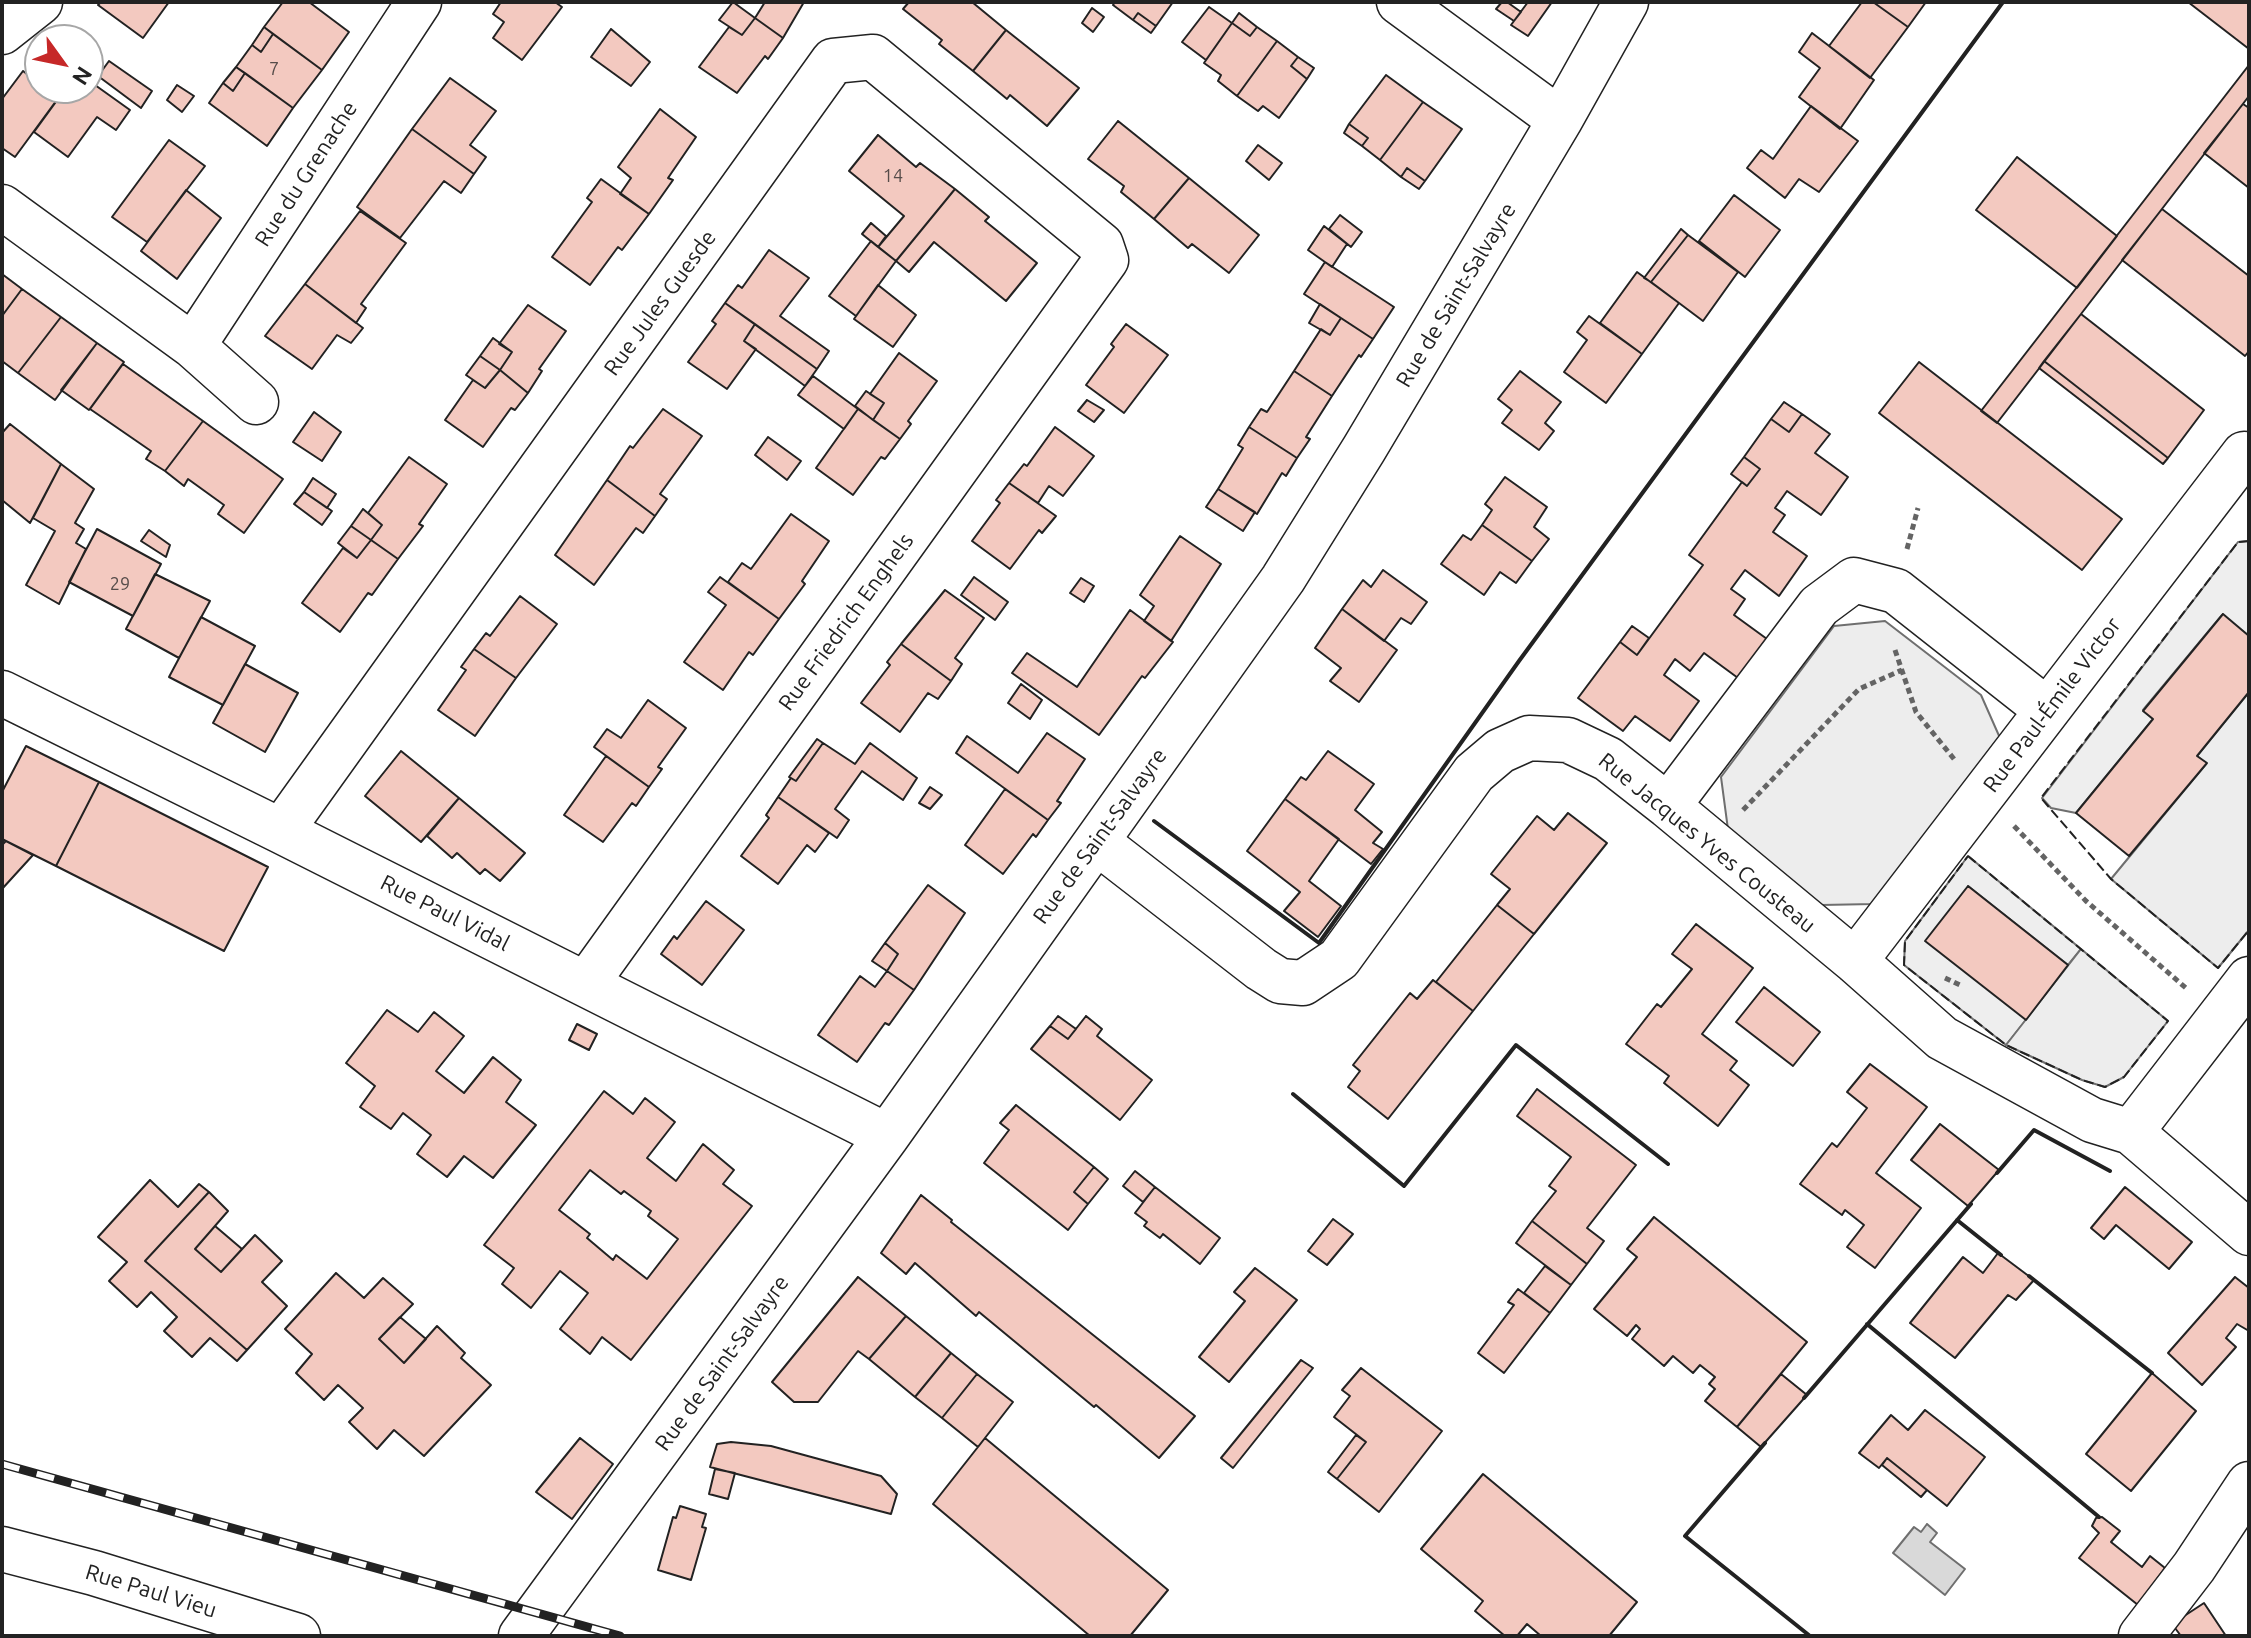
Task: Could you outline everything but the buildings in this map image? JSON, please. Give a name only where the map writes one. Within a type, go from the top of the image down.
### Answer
[{"type":"street","name":"Rue du Grenache","points":[[193,346],[419,2]]},
{"type":"street","points":[[1399,2],[1560,120]]},
{"type":"street","name":"Rue de Saint-Salvayre","points":[[521,1636],[887,1136],[1283,579],[1560,120],[1626,2]]},
{"type":"street","name":"Rue Jules Guesde","points":[[281,831],[833,61],[873,57],[1101,245],[1106,260]]},
{"type":"street","points":[[2,207],[193,346],[256,402]]},
{"type":"street","name":"Rue Friedrich Enghels","points":[[586,984],[1106,260]]},
{"type":"street","name":"Rue Paul-Émile Victor","points":[[1855,961],[2244,454],[2249,457]]},
{"type":"street","points":[[1668,806],[1819,606],[1854,580],[1896,591],[2047,710]]},
{"type":"street","name":"Rue Paul Vidal","points":[[2,693],[887,1136]]},
{"type":"street","name":"Rue Jacques Yves Cousteau","points":[[1097,842],[1261,969],[1280,981],[1303,983],[1339,959],[1474,773],[1500,751],[1529,738],[1568,740],[1608,759],[1668,806],[1855,961],[1942,1038],[2092,1120],[2131,1132]]},
{"type":"street","points":[[2249,979],[2131,1132],[2249,1233]]},
{"type":"street","points":[[2141,1636],[2194,1567],[2249,1484]]},
{"type":"street","name":"Rue Paul Vieu","points":[[2,1549],[94,1573],[298,1636]]},
{"type":"path","points":[[1710,841],[1761,794],[1859,689],[1902,670]]},
{"type":"shaded area","points":[[2249,541],[2249,636],[2222,615],[2143,710],[2153,719],[2076,813],[2051,808],[2042,798],[2238,542]]},
{"type":"shaded area","points":[[1885,621],[1981,695],[2000,738],[1874,904],[1821,905],[1729,837],[1721,777],[1834,626]]},
{"type":"shaded area","points":[[2249,692],[2249,930],[2218,968],[2111,879],[2206,764],[2197,756]]},
{"type":"shaded area","points":[[1968,856],[2081,949],[2068,965],[1968,886],[2026,1020],[2006,1045],[1904,965],[1905,941]]},
{"type":"shaded area","points":[[2081,949],[2168,1021],[2124,1077],[2105,1087],[2082,1080],[2006,1045]]},
{"type":"shaded area","points":[[1927,1524],[1937,1533],[1930,1542],[1965,1569],[1945,1595],[1893,1553],[1914,1527],[1921,1532]]},
{"type":"railway","points":[[2,1464],[620,1636]]},
{"type":"fence","points":[[2249,541],[2238,542],[2041,798],[2111,879],[2218,968],[2249,930]]},
{"type":"fence","points":[[1968,856],[2168,1021],[2124,1077],[2105,1087],[2082,1080],[2006,1045],[1904,965],[1905,941],[1968,856]]},
{"type":"wall","points":[[1154,821],[1319,943],[1519,661],[2003,2]]},
{"type":"wall","points":[[1293,1094],[1404,1186],[1516,1045],[1668,1164]]},
{"type":"wall","points":[[1997,1173],[2034,1130],[2110,1171]]},
{"type":"wall","points":[[1804,1398],[1971,1204]]},
{"type":"wall","points":[[1957,1220],[2001,1255]]},
{"type":"wall","points":[[2029,1276],[2152,1373]]},
{"type":"wall","points":[[1867,1324],[2099,1517]]},
{"type":"wall","points":[[1765,1443],[1685,1536],[1810,1636]]}]
